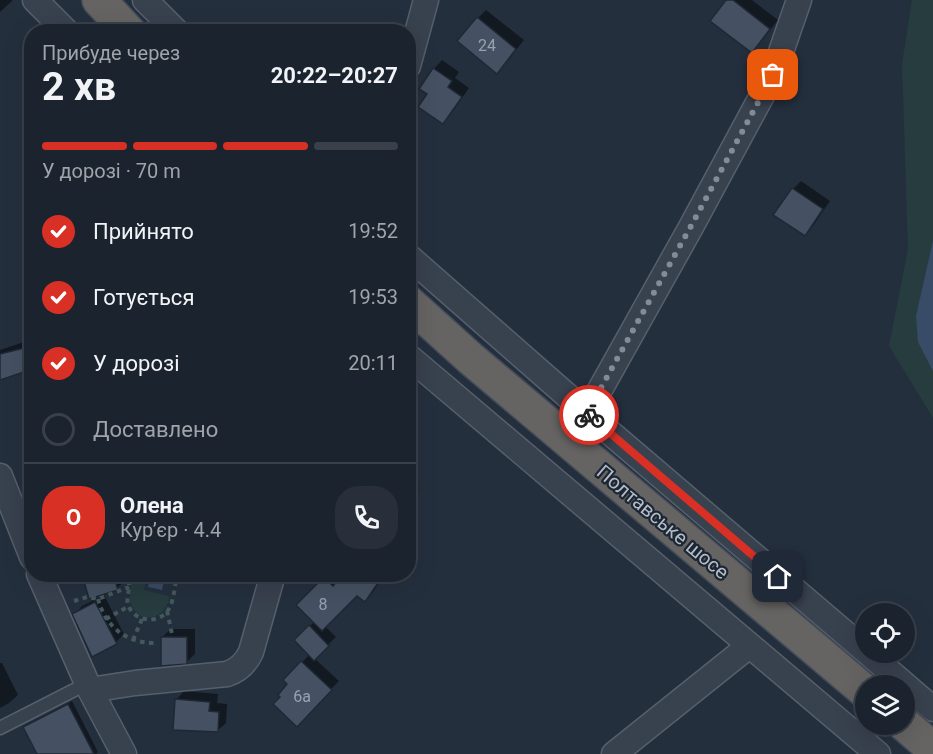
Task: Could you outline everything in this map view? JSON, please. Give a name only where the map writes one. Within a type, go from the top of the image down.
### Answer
[{"type":"highway","points":[[99,0],[122,24]]},
{"type":"highway","name":"Полтавське шосе","points":[[416,309],[470,358],[855,683]]},
{"type":"highway","points":[[915,733],[933,749]]},
{"type":"street","points":[[35,0],[59,24]]},
{"type":"street","points":[[145,0],[169,24]]},
{"type":"street","points":[[416,37],[426,0]]},
{"type":"street","points":[[587,413],[773,75],[799,0]]},
{"type":"street","points":[[416,263],[855,643]]},
{"type":"street","points":[[416,363],[878,754]]},
{"type":"street","points":[[0,476],[24,537]]},
{"type":"street","points":[[43,582],[89,686],[124,754]]},
{"type":"street","points":[[89,686],[234,672],[248,658],[271,582]]},
{"type":"street","points":[[614,754],[749,646]]},
{"type":"street","points":[[879,663],[933,709]]},
{"type":"lane","points":[[0,728],[89,686]]},
{"type":"path","points":[[130,582],[127,597],[129,606],[142,619],[155,619],[167,611],[175,582]]},
{"type":"path","points":[[71,602],[87,597],[98,599],[129,587]]},
{"type":"path","points":[[98,599],[99,606],[115,629],[133,640],[154,643]]},
{"type":"path","points":[[106,618],[129,606]]},
{"type":"path","points":[[167,611],[172,634]]},
{"type":"path","points":[[133,640],[142,619]]},
{"type":"green space","points":[[912,0],[933,0],[933,418],[889,346],[908,249],[902,64]]},
{"type":"green space","points":[[131,582],[146,582],[144,590],[169,596],[164,610],[154,617],[141,616],[136,612],[130,597]]},
{"type":"water","points":[[933,241],[933,371],[918,342],[916,316]]},
{"type":"water","points":[[149,582],[164,582],[162,590],[148,587]]},
{"type":"building","points":[[726,0],[733,0],[770,29],[752,53],[710,21]]},
{"type":"building","points":[[477,17],[516,49],[497,74],[457,41]]},
{"type":"building","points":[[433,68],[452,81],[448,87],[462,97],[443,124],[418,107],[427,94],[419,89]]},
{"type":"building","points":[[792,188],[823,209],[805,236],[773,215]]},
{"type":"building","points":[[24,348],[24,372],[0,380],[0,354]]},
{"type":"building","points":[[84,582],[116,582],[118,590],[89,599]]},
{"type":"building","points":[[319,582],[329,582],[333,586],[336,582],[379,582],[365,602],[357,596],[322,631],[296,605]]},
{"type":"building","points":[[95,602],[117,644],[92,657],[72,614]]},
{"type":"building","points":[[309,625],[329,646],[314,661],[294,640]]},
{"type":"building","points":[[161,637],[187,637],[187,664],[161,666]]},
{"type":"building","points":[[301,661],[332,690],[297,727],[273,704],[287,684],[283,680]]},
{"type":"building","points":[[175,699],[210,702],[209,711],[219,712],[218,732],[173,730]]},
{"type":"building","points":[[68,704],[94,754],[37,754],[23,727]]},
{"type":"way so far","points":[[589,415],[587,413],[773,75]]},
{"type":"route","points":[[589,415],[778,577]]}]
